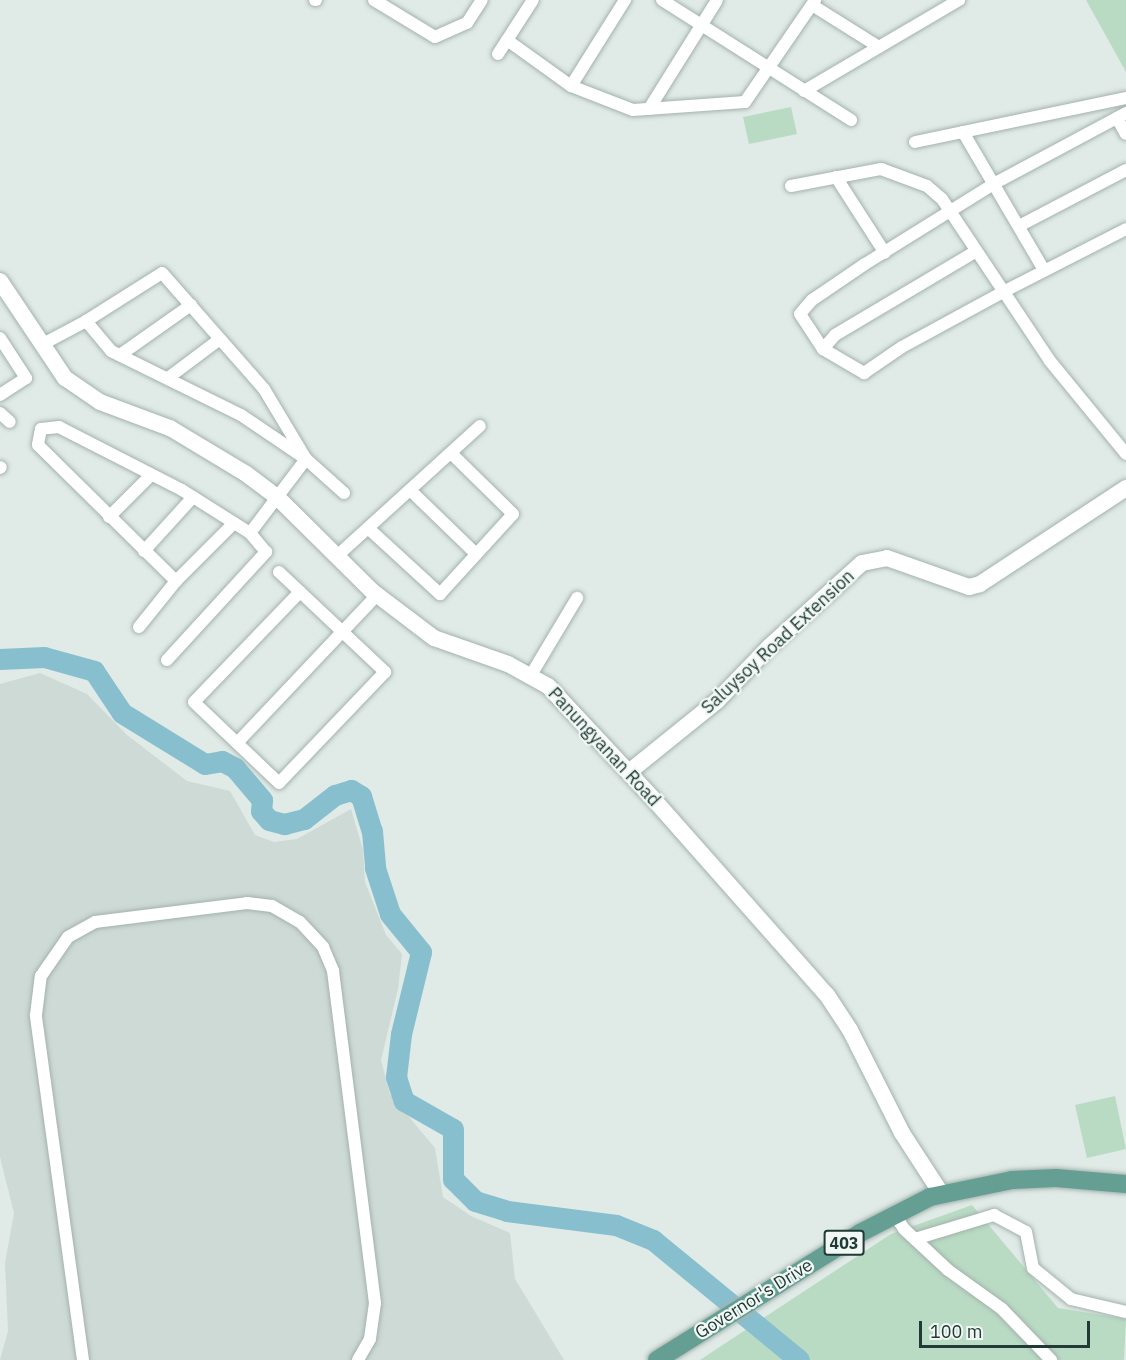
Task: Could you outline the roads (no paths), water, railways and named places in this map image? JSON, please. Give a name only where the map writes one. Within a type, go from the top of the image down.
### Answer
[{"type":"main road","name":"Panungyanan Road","points":[[0,281],[65,378],[100,402],[170,428],[276,496],[377,595],[434,638],[531,675],[548,686],[629,772],[831,1001],[902,1133],[941,1193]]},
{"type":"main road","name":"Saluysoy Road Extension","points":[[629,772],[717,701],[769,647],[862,563],[887,558],[908,563],[957,585],[980,584],[1126,488]]},
{"type":"main road","name":"Governor's Drive","points":[[657,1360],[894,1214],[941,1193],[984,1183],[1034,1178],[1126,1184]]},
{"type":"street","points":[[374,0],[435,37],[467,23],[476,2]]},
{"type":"street","points":[[498,54],[533,0]]},
{"type":"street","points":[[571,86],[625,0]]},
{"type":"street","points":[[662,0],[851,120]]},
{"type":"street","points":[[649,109],[717,0]]},
{"type":"street","points":[[507,40],[571,86],[633,110],[745,102],[770,69],[814,2],[879,47]]},
{"type":"street","points":[[804,91],[950,2]]},
{"type":"street","points":[[915,142],[1126,98]]},
{"type":"street","points":[[1126,134],[1122,116],[992,185],[812,300],[800,314],[823,349],[864,373],[902,347],[1001,292],[1126,230]]},
{"type":"street","points":[[963,132],[992,185],[1044,270]]},
{"type":"street","points":[[791,186],[881,169],[899,173],[927,186],[950,212],[1001,292],[1126,454]]},
{"type":"street","points":[[1018,226],[1126,170]]},
{"type":"street","points":[[836,177],[885,253]]},
{"type":"street","points":[[823,349],[835,335],[975,252]]},
{"type":"street","points":[[43,344],[86,321],[162,273],[264,389],[306,459]]},
{"type":"street","points":[[120,356],[191,305]]},
{"type":"street","points":[[86,321],[111,351],[241,415],[306,459],[344,493]]},
{"type":"street","points":[[0,338],[26,378],[0,395]]},
{"type":"street","points":[[168,378],[220,339]]},
{"type":"street","points":[[0,413],[10,422]]},
{"type":"street","points":[[337,556],[480,426]]},
{"type":"street","points":[[167,660],[266,552],[250,533],[193,497],[59,427],[42,429],[38,445],[176,581]]},
{"type":"street","points":[[368,528],[440,594],[513,514],[451,453]]},
{"type":"street","points":[[250,533],[306,459]]},
{"type":"street","points":[[109,517],[151,475]]},
{"type":"street","points":[[410,490],[476,554]]},
{"type":"street","points":[[144,550],[193,497]]},
{"type":"street","points":[[139,627],[176,581],[234,523]]},
{"type":"street","points":[[279,572],[385,672],[279,783],[194,702],[300,592]]},
{"type":"street","points":[[237,743],[377,595]]},
{"type":"street","points":[[531,675],[577,598]]},
{"type":"street","points":[[83,1360],[36,1015],[41,976],[68,937],[94,922],[247,903],[272,906],[300,921],[323,947],[333,971],[375,1303],[370,1339],[358,1360]]},
{"type":"street","points":[[894,1214],[915,1239],[1002,1309],[1051,1360]]},
{"type":"street","points":[[915,1239],[994,1215],[1026,1232],[1034,1268],[1071,1299],[1126,1312]]},
{"type":"waterway","points":[[0,659],[44,657],[94,671],[122,713],[205,764],[222,761],[235,768],[262,800],[261,811],[269,820],[284,824],[304,819],[335,795],[351,790],[361,796],[372,831],[375,868],[390,914],[421,952],[401,1034],[396,1077],[404,1101],[453,1129],[453,1179],[475,1201],[507,1211],[616,1225],[653,1240],[799,1360]]}]
